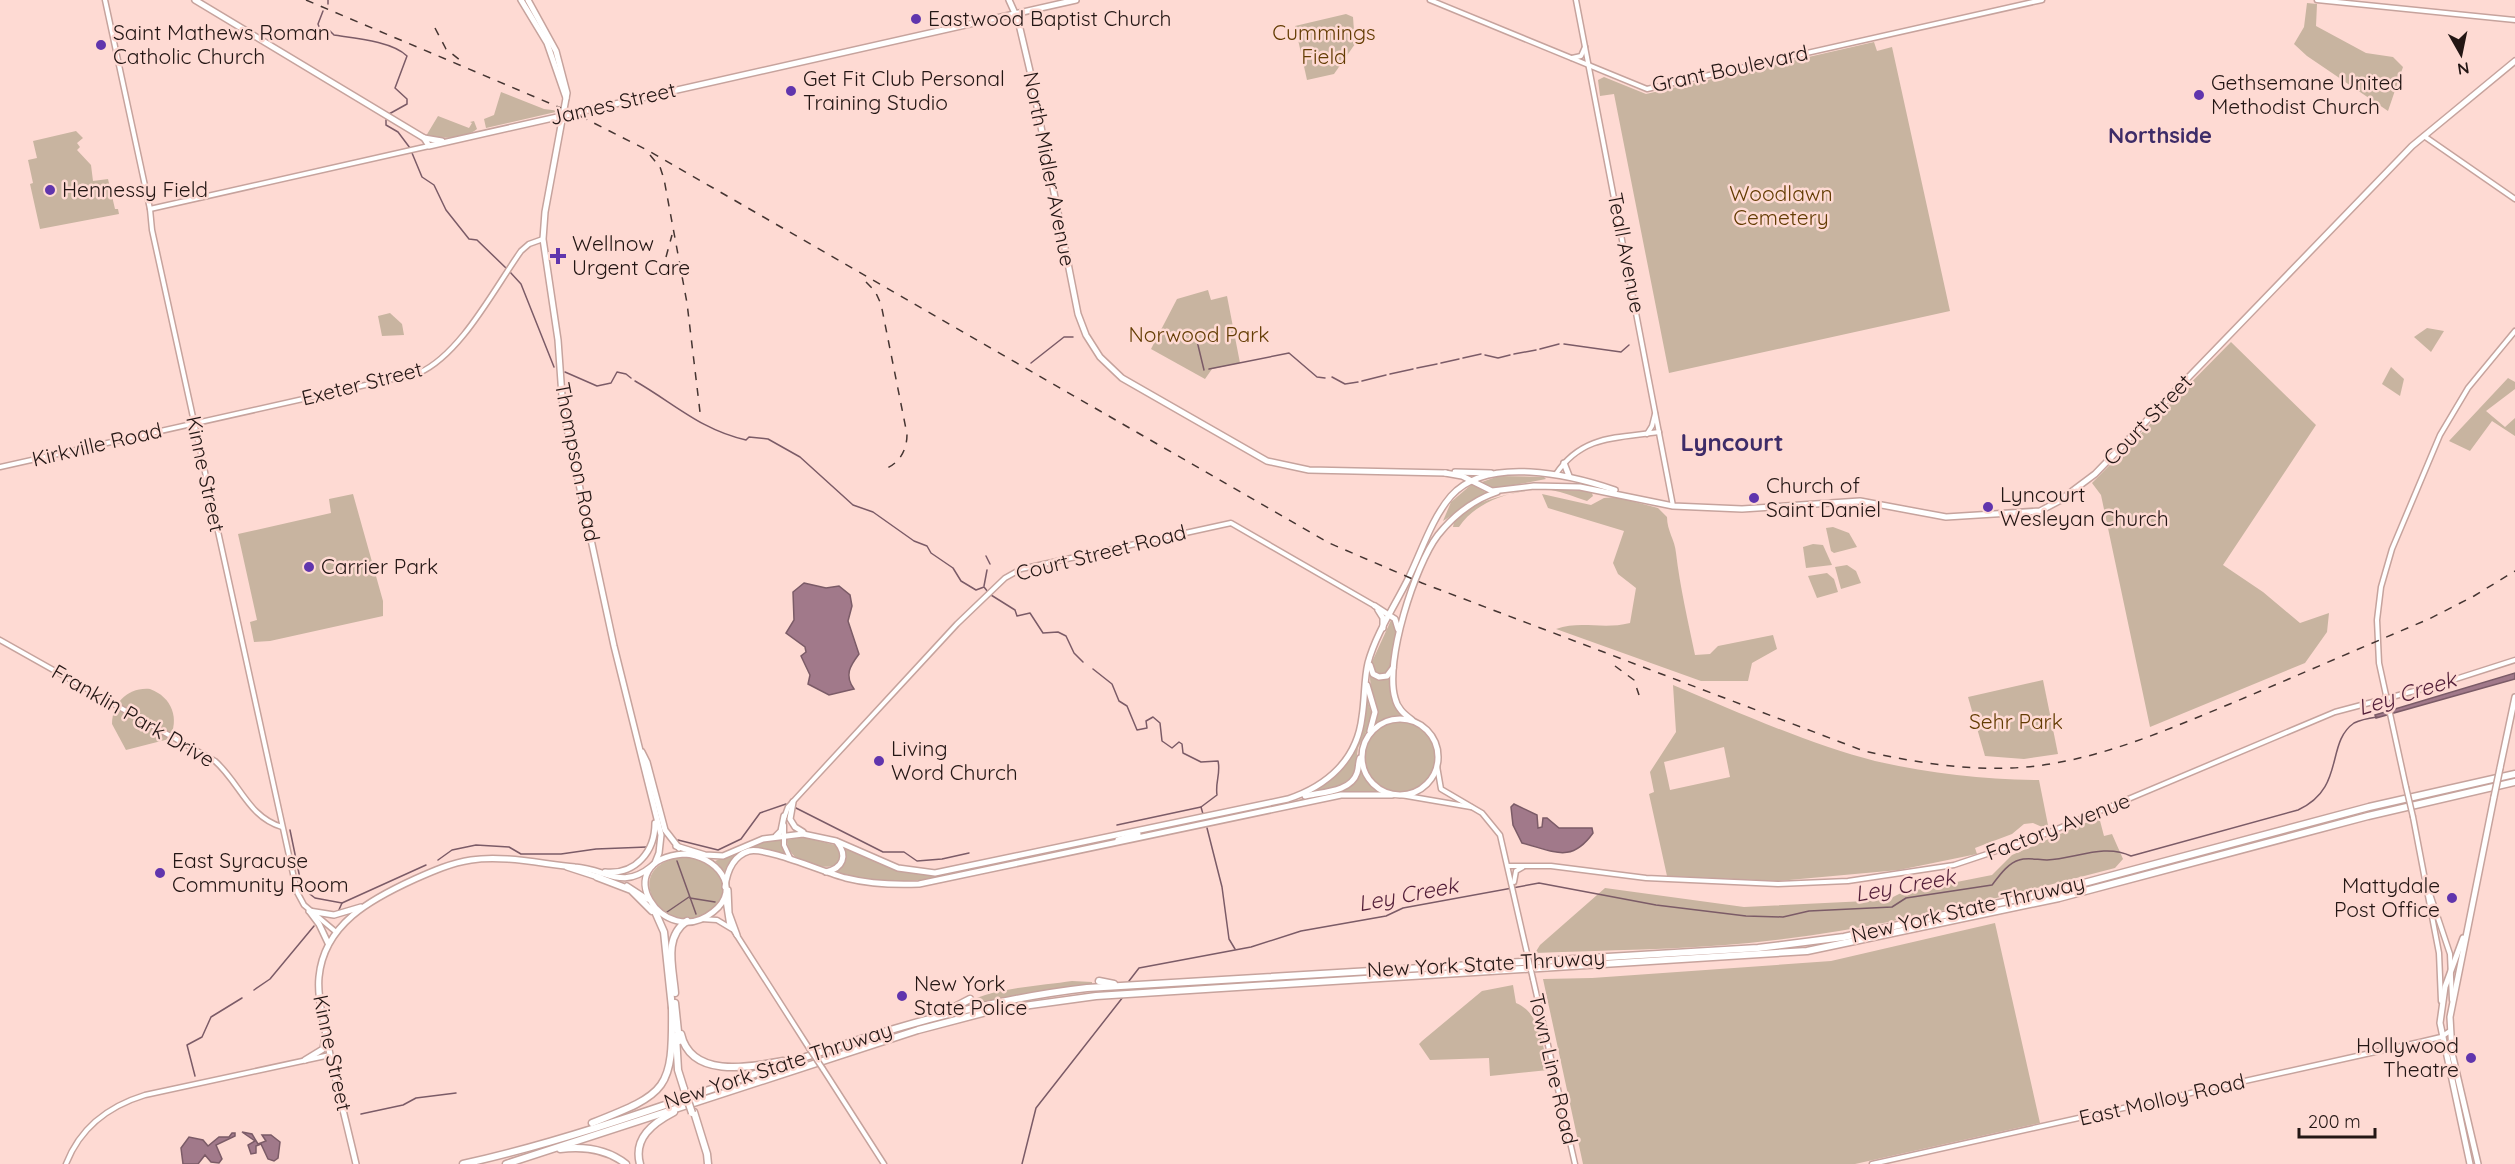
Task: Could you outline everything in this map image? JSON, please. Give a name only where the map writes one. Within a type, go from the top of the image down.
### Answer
[{"type":"highway","name":"New York State Thruway","points":[[463,1164],[557,1138],[932,1017],[1027,996],[1130,986],[1758,948],[1824,940],[2054,891],[2368,807],[2515,774]]},
{"type":"highway","name":"New York State Thruway","points":[[506,1164],[948,1021],[1063,999],[1772,955],[1845,945],[2059,898],[2368,816],[2515,782]]},
{"type":"highway","points":[[597,877],[638,895],[648,905],[664,932]]},
{"type":"highway","points":[[651,905],[664,932],[685,1089],[706,1150],[706,1164]]},
{"type":"highway","points":[[557,1138],[641,1103],[660,1088],[669,1066],[674,1006],[672,937],[677,929],[687,921]]},
{"type":"highway","points":[[1100,981],[1130,986]]},
{"type":"highway","points":[[932,1017],[970,999]]},
{"type":"highway","points":[[674,1006],[683,1042],[691,1053],[705,1062],[722,1066],[745,1067],[806,1057]]},
{"type":"highway","points":[[640,1164],[639,1147],[647,1131],[687,1105]]},
{"type":"highway","points":[[539,1153],[568,1148],[589,1148],[611,1155],[627,1164]]},
{"type":"main road","points":[[195,0],[424,138],[448,141]]},
{"type":"main road","name":"Thompson Road","points":[[521,0],[547,43],[566,98]]},
{"type":"main road","name":"Thompson Road","points":[[528,0],[556,51],[564,74],[566,98],[564,115],[551,179],[543,239],[558,340],[563,410],[614,646],[661,840],[653,865]]},
{"type":"main road","name":"North Midler Avenue","points":[[1009,0],[1016,14],[1082,324],[1100,357],[1122,378],[1267,461],[1309,470],[1444,473]]},
{"type":"main road","name":"James Street","points":[[429,146],[1076,0]]},
{"type":"main road","name":"Court Street","points":[[1504,490],[1534,486],[1581,487],[1673,506],[1754,508],[1860,501],[1946,517],[2024,514],[2045,509],[2102,468],[2423,136],[2515,61]]},
{"type":"main road","points":[[424,138],[429,146]]},
{"type":"main road","points":[[1564,463],[1569,476]]},
{"type":"main road","points":[[1444,473],[1497,473]]},
{"type":"main road","points":[[1444,473],[1457,475],[1488,490],[1504,490]]},
{"type":"main road","name":"Court Street","points":[[1459,488],[1470,481],[1497,473],[1556,474],[1636,497]]},
{"type":"main road","points":[[1546,474],[1549,482]]},
{"type":"main road","points":[[1534,486],[1549,482],[1556,474]]},
{"type":"main road","points":[[1288,799],[1324,782],[1346,760],[1360,729],[1370,657],[1437,519],[1447,501],[1459,488],[1461,481],[1457,475]]},
{"type":"main road","points":[[1434,540],[1465,508],[1480,499],[1504,490]]},
{"type":"main road","points":[[567,867],[632,887],[665,916],[687,921],[701,919],[719,906],[725,894],[729,870],[739,856],[754,851],[825,872],[881,884],[939,881],[1349,794],[1401,795],[1421,788],[1430,780],[1437,766],[1437,749],[1424,727],[1401,710],[1394,698],[1395,665],[1398,641],[1410,591],[1434,540],[1437,519]]},
{"type":"main road","points":[[1375,606],[1388,607],[1400,597]]},
{"type":"main road","points":[[1375,606],[1390,615],[1398,624],[1398,641]]},
{"type":"main road","points":[[1375,606],[1383,618],[1382,633]]},
{"type":"main road","points":[[1370,657],[1371,671],[1377,677],[1387,676],[1395,665]]},
{"type":"main road","points":[[676,846],[716,856],[775,836],[807,834],[836,841],[913,872],[935,873],[1341,788],[1351,783],[1357,773],[1375,712],[1366,678]]},
{"type":"main road","points":[[2478,1164],[2452,1053],[2451,1007],[2515,698]]},
{"type":"main road","points":[[1368,734],[1378,724],[1390,720],[1412,720]]},
{"type":"main road","name":"Thompson Road","points":[[641,752],[647,762],[664,830],[676,846]]},
{"type":"main road","points":[[1361,754],[1364,771],[1371,782],[1392,795]]},
{"type":"main road","points":[[1252,814],[1277,801]]},
{"type":"main road","points":[[793,802],[790,819],[795,827],[807,834]]},
{"type":"main road","points":[[1220,821],[1246,812],[1251,807]]},
{"type":"main road","points":[[309,910],[334,915],[363,907],[435,871],[471,860],[496,860],[620,872],[642,859],[653,842],[655,812]]},
{"type":"main road","points":[[775,836],[781,831],[784,816]]},
{"type":"main road","points":[[1115,844],[1120,839],[1157,826]]},
{"type":"main road","points":[[1074,853],[1108,842],[1114,836]]},
{"type":"main road","points":[[825,872],[838,868],[843,860],[842,849],[836,841]]},
{"type":"main road","points":[[676,846],[705,858],[723,858],[753,843]]},
{"type":"main road","points":[[591,870],[623,879],[635,877],[671,856],[694,855]]},
{"type":"main road","points":[[978,873],[1015,857]]},
{"type":"main road","points":[[705,858],[721,872],[725,887]]},
{"type":"main road","points":[[651,905],[646,884],[653,865]]},
{"type":"main road","points":[[939,881],[974,870],[976,865]]},
{"type":"main road","points":[[729,870],[728,908],[737,935]]},
{"type":"main road","points":[[328,943],[336,932],[363,907]]},
{"type":"main road","points":[[309,910],[320,924],[328,943]]},
{"type":"main road","points":[[2465,934],[2451,967],[2441,1008],[2441,1037],[2470,1164]]},
{"type":"main road","name":"Kinne Street","points":[[328,943],[318,978],[325,1030],[356,1164]]},
{"type":"main road","points":[[305,1060],[323,1049],[325,1030]]},
{"type":"street","name":"Kinne Street","points":[[105,0],[150,209],[152,230],[297,892],[309,910],[336,932]]},
{"type":"street","name":"Grant Boulevard","points":[[1430,0],[1644,88],[1652,89],[2042,0]]},
{"type":"street","name":"Teall Avenue","points":[[1576,0],[1673,506]]},
{"type":"street","points":[[2317,0],[2515,20]]},
{"type":"street","points":[[1570,58],[1581,56],[1586,47]]},
{"type":"street","points":[[1594,88],[1596,75],[1605,72]]},
{"type":"street","points":[[2423,136],[2515,199]]},
{"type":"street","name":"James Street","points":[[150,209],[429,146]]},
{"type":"street","name":"Exeter Street","points":[[194,423],[402,378],[427,370],[445,357],[457,343],[521,251],[529,244],[543,239]]},
{"type":"street","points":[[2441,1008],[2439,953],[2430,894],[2389,717],[2378,654],[2377,620],[2381,587],[2391,549],[2444,427],[2468,388],[2515,331]]},
{"type":"street","points":[[1647,434],[1652,426],[1655,410]]},
{"type":"street","name":"Kirkville Road","points":[[0,466],[194,423]]},
{"type":"street","points":[[1556,474],[1578,449],[1596,441],[1659,432]]},
{"type":"street","points":[[1546,474],[1564,463]]},
{"type":"street","name":"Court Street Road","points":[[784,816],[793,802],[957,624],[1005,578],[1021,569],[1232,523],[1375,606]]},
{"type":"street","name":"Franklin Park Drive","points":[[0,639],[214,761],[227,772],[250,807],[270,823],[282,827]]},
{"type":"street","name":"Factory Avenue","points":[[1508,866],[1551,866],[1614,876],[1778,884],[1848,880],[1954,865],[2055,830],[2320,718],[2515,660]]},
{"type":"street","points":[[1437,766],[1442,789],[1489,819],[1500,835],[1513,881]]},
{"type":"street","points":[[1401,795],[1449,801],[1475,808]]},
{"type":"street","points":[[270,823],[276,820],[279,810]]},
{"type":"street","points":[[784,816],[785,848],[792,861]]},
{"type":"street","points":[[1513,881],[1516,871],[1527,865]]},
{"type":"street","name":"Town Line Road","points":[[1513,881],[1575,1164]]},
{"type":"street","points":[[725,894],[725,912],[733,929],[884,1164]]},
{"type":"street","points":[[2430,894],[2444,931],[2451,967],[2451,1007]]},
{"type":"street","points":[[701,919],[717,920],[733,929]]},
{"type":"street","name":"East Molloy Road","points":[[1872,1164],[2441,1037],[2450,1031]]},
{"type":"street","points":[[66,1164],[72,1149],[89,1127],[122,1103],[146,1095],[330,1054]]},
{"type":"green space","points":[[2307,3],[2317,4],[2316,26],[2366,53],[2393,57],[2403,67],[2388,111],[2307,56],[2294,44],[2304,27]]},
{"type":"green space","name":"Cummings Field","points":[[1346,14],[1353,17],[1355,44],[1334,74],[1307,80],[1295,26]]},
{"type":"green space","name":"Woodlawn Cemetery","points":[[1874,42],[1877,51],[1892,47],[1950,311],[1669,373],[1614,94],[1600,96],[1598,80],[1604,77],[1646,94]]},
{"type":"green space","points":[[501,92],[544,109],[560,111],[486,128],[484,119],[494,115]]},
{"type":"green space","points":[[438,116],[469,128],[472,123],[470,122],[474,121],[477,129],[466,135],[453,137],[426,136]]},
{"type":"green space","points":[[76,131],[83,138],[77,143],[80,147],[77,150],[91,165],[93,181],[108,179],[115,209],[118,209],[119,214],[40,229],[30,184],[33,183],[28,160],[37,158],[33,141]]},
{"type":"green space","name":"Norwood Park","points":[[1208,290],[1211,300],[1227,296],[1240,363],[1212,369],[1205,379],[1151,349],[1177,299]]},
{"type":"green space","points":[[390,313],[402,324],[404,335],[382,336],[378,316]]},
{"type":"green space","points":[[2427,328],[2444,331],[2431,352],[2414,337]]},
{"type":"green space","points":[[2231,342],[2316,425],[2223,565],[2263,592],[2300,623],[2329,613],[2327,632],[2305,663],[2150,727],[2101,495],[2092,483]]},
{"type":"green space","points":[[2391,367],[2404,379],[2400,396],[2382,384]]},
{"type":"green space","points":[[2508,378],[2515,382],[2515,389],[2486,411],[2505,427],[2515,418],[2515,436],[2492,421],[2470,451],[2449,441]]},
{"type":"green space","points":[[1499,476],[1544,477],[1546,479],[1494,489],[1479,483]]},
{"type":"green space","points":[[1472,484],[1487,493],[1443,521],[1451,502]]},
{"type":"green space","points":[[1543,489],[1591,491],[1593,496],[1587,501],[1551,490],[1531,490]]},
{"type":"green space","name":"Carrier Park","points":[[353,494],[383,601],[383,616],[270,641],[254,642],[250,622],[257,620],[238,534],[331,513],[329,499]]},
{"type":"green space","points":[[1509,494],[1476,509],[1459,527],[1453,527],[1457,518],[1465,511],[1477,504],[1491,499]]},
{"type":"green space","points":[[1542,494],[1591,505],[1604,498],[1616,497],[1658,508],[1667,517],[1675,548],[1695,655],[1710,654],[1718,646],[1773,635],[1777,649],[1752,663],[1748,681],[1701,681],[1556,629],[1574,625],[1610,626],[1630,623],[1636,588],[1618,574],[1613,563],[1624,531],[1548,508]]},
{"type":"green space","points":[[1833,527],[1849,533],[1857,547],[1834,553],[1831,551],[1826,528]]},
{"type":"green space","points":[[1813,544],[1823,545],[1832,565],[1806,568],[1803,547]]},
{"type":"green space","points":[[1847,565],[1856,571],[1861,583],[1841,589],[1835,567]]},
{"type":"green space","points":[[1827,573],[1834,579],[1838,592],[1817,598],[1808,576]]},
{"type":"green space","points":[[1392,618],[1396,631],[1395,648],[1391,664],[1384,676],[1375,673],[1371,664]]},
{"type":"green space","points":[[1370,673],[1380,680],[1392,675],[1392,698],[1402,715],[1375,724],[1376,711]]},
{"type":"green space","name":"Sehr Park","points":[[2043,680],[2058,754],[2024,759],[1985,756],[1968,697]]},
{"type":"green space","points":[[1673,685],[1799,737],[1875,761],[1957,775],[2039,780],[2049,830],[2033,823],[2024,824],[2012,834],[1975,848],[1977,854],[1899,870],[1778,881],[1667,876],[1649,794],[1654,792],[1650,772],[1676,732]],"holes":[[[1724,747],[1730,777],[1670,790],[1664,762]]]},
{"type":"green space","points":[[150,689],[164,697],[172,709],[174,724],[169,739],[126,750],[112,724],[115,709],[128,694]]},
{"type":"green space","points":[[1367,699],[1373,718],[1358,748],[1354,775],[1340,786],[1312,792],[1337,774],[1352,753],[1361,729]]},
{"type":"green space","points":[[1400,722],[1413,725],[1425,732],[1432,744],[1435,757],[1432,770],[1425,782],[1413,789],[1400,792],[1387,789],[1375,782],[1368,770],[1365,757],[1368,744],[1375,732],[1387,725]]},
{"type":"green space","points":[[1361,772],[1371,786],[1382,793],[1349,792],[1259,811],[1351,785]]},
{"type":"green space","points":[[2099,817],[2104,836],[2112,834],[2123,859],[2115,868],[1979,902],[1841,931],[1795,938],[1722,945],[1535,953],[1540,945],[1605,888],[1744,907],[1887,900],[1901,893],[1992,875],[2012,855]]},
{"type":"green space","points":[[803,837],[835,845],[841,851],[840,863],[825,867],[799,860],[793,855],[787,840]]},
{"type":"green space","points":[[782,838],[783,850],[788,857],[768,851],[752,850],[738,856],[725,872],[715,861],[759,843]]},
{"type":"green space","points":[[842,846],[887,866],[910,873],[935,875],[971,870],[937,878],[903,881],[852,876],[835,872],[844,863]]},
{"type":"green space","points":[[683,857],[705,863],[720,877],[723,885],[723,894],[719,903],[710,911],[692,918],[676,917],[663,910],[653,899],[649,886],[652,873],[663,863]]},
{"type":"green space","points":[[1995,923],[2040,1123],[1855,1164],[1583,1164],[1543,979],[1592,978],[1831,961]]},
{"type":"green space","points":[[1072,981],[1092,982],[1092,986],[1012,996],[960,1007],[970,1001],[998,992]]},
{"type":"green space","points":[[1513,985],[1516,1003],[1531,1015],[1540,1032],[1548,1070],[1490,1076],[1489,1058],[1430,1060],[1419,1044],[1422,1041],[1482,991]]},
{"type":"shaded area","points":[[804,583],[826,588],[839,586],[850,595],[852,606],[848,621],[859,654],[849,671],[849,679],[854,689],[829,695],[808,684],[810,675],[801,656],[806,652],[805,647],[786,633],[794,620],[793,592]]},
{"type":"shaded area","points":[[2515,673],[2515,679],[2376,718],[2375,715]]},
{"type":"shaded area","points":[[1514,804],[1537,815],[1538,828],[1542,827],[1543,818],[1547,818],[1559,828],[1592,828],[1593,833],[1585,843],[1569,852],[1553,852],[1522,843],[1513,825],[1511,807]]},
{"type":"shaded area","points":[[242,1132],[252,1134],[258,1144],[266,1141],[262,1135],[271,1135],[280,1142],[278,1158],[274,1161],[268,1159],[261,1144],[256,1146],[256,1153],[251,1154],[248,1145],[255,1141]]},
{"type":"shaded area","points":[[235,1133],[235,1136],[216,1145],[222,1159],[219,1163],[211,1162],[205,1155],[198,1164],[183,1164],[181,1148],[189,1137],[203,1140],[208,1146],[219,1137],[229,1137]]},
{"type":"waterway","points":[[323,11],[318,24],[321,32],[328,29],[334,35],[382,44],[407,56],[395,88],[407,99],[407,104],[389,114]]},
{"type":"waterway","points":[[386,120],[386,125],[398,132],[410,148]]},
{"type":"waterway","points":[[412,153],[422,177],[434,185],[446,210],[469,239],[477,240],[506,268]]},
{"type":"waterway","points":[[510,272],[521,284],[554,367]]},
{"type":"waterway","points":[[1031,363],[1064,337],[1073,337]]},
{"type":"waterway","points":[[1194,340],[1197,341],[1204,370]]},
{"type":"waterway","points":[[1540,349],[1559,344]]},
{"type":"waterway","points":[[1564,344],[1621,352],[1629,345]]},
{"type":"waterway","points":[[1514,354],[1536,350]]},
{"type":"waterway","points":[[1209,369],[1289,353],[1317,377],[1325,378]]},
{"type":"waterway","points":[[1463,358],[1481,354]]},
{"type":"waterway","points":[[1485,355],[1498,358],[1510,355]]},
{"type":"waterway","points":[[1441,363],[1459,359]]},
{"type":"waterway","points":[[1417,368],[1437,364]]},
{"type":"waterway","points":[[1390,374],[1413,369]]},
{"type":"waterway","points":[[565,372],[597,386],[611,383],[617,372],[631,378]]},
{"type":"waterway","points":[[1362,381],[1386,375]]},
{"type":"waterway","points":[[1332,377],[1345,384],[1358,382]]},
{"type":"waterway","points":[[635,381],[715,430],[746,440],[749,437],[768,439],[800,457],[853,505],[873,512],[914,541],[927,546],[931,553],[953,568],[961,581],[976,590],[984,587],[988,592]]},
{"type":"waterway","points":[[986,556],[990,564]]},
{"type":"waterway","points":[[984,586],[987,570]]},
{"type":"waterway","points":[[991,595],[1015,610],[1017,616],[1030,613],[1043,633],[1058,632],[1066,636],[1074,653],[1083,662]]},
{"type":"waterway","points":[[1093,669],[1112,684],[1119,701],[1127,706],[1137,730],[1147,728],[1146,721],[1153,717],[1160,723],[1162,741],[1172,748],[1179,742],[1182,744],[1183,753],[1201,762],[1218,761],[1217,795],[1201,807],[1203,814]]},
{"type":"waterway","name":"Ley Creek","points":[[1129,981],[1139,968],[1251,947],[1301,931],[1386,916],[1403,908],[1539,883],[1656,905],[1746,916],[1783,917],[1809,911],[1892,907],[1906,898],[1992,885],[2007,867],[2022,859],[2058,859],[2100,851],[2121,852],[2131,856],[2298,810],[2313,801],[2323,790],[2345,732],[2354,723],[2377,717]]},
{"type":"waterway","points":[[678,840],[718,850],[741,839],[760,813],[786,804]]},
{"type":"waterway","points":[[794,807],[883,852],[904,852],[917,861],[942,859],[969,853]]},
{"type":"waterway","points":[[1117,825],[1201,807]]},
{"type":"waterway","points":[[1207,828],[1222,887],[1229,939],[1235,949]]},
{"type":"waterway","points":[[290,830],[302,888],[315,898],[342,903]]},
{"type":"waterway","points":[[438,860],[452,850],[476,845],[509,847],[521,854],[561,854],[596,849],[647,847]]},
{"type":"waterway","points":[[677,861],[696,914]]},
{"type":"waterway","points":[[338,912],[342,903],[426,865]]},
{"type":"waterway","points":[[667,912],[689,897]]},
{"type":"waterway","points":[[690,898],[715,902]]},
{"type":"waterway","points":[[254,990],[270,979],[314,926]]},
{"type":"waterway","points":[[1022,1164],[1036,1108],[1123,997]]},
{"type":"waterway","points":[[195,1076],[187,1045],[202,1037],[211,1017],[242,998]]},
{"type":"waterway","points":[[361,1114],[403,1105],[416,1098],[456,1093]]},
{"type":"railway","points":[[306,0],[561,108]]},
{"type":"railway","points":[[435,28],[446,49],[461,61]]},
{"type":"railway","points":[[580,116],[649,151],[1329,543],[1422,583],[1864,751],[1901,759],[1975,768],[2042,765],[2099,753],[2182,724],[2429,619],[2474,596],[2515,571]]},
{"type":"railway","points":[[650,155],[660,167],[664,179],[687,303],[700,412]]},
{"type":"railway","points":[[666,257],[672,235]]},
{"type":"railway","points":[[866,282],[875,291],[881,304],[907,434],[905,447],[900,457],[893,465],[882,470]]},
{"type":"railway","points":[[1615,666],[1634,680],[1639,695]]},
{"type":"place","name":"Eastwood Baptist Church","points":[[916,19]]},
{"type":"place","name":"Saint Mathews Roman Catholic Church","points":[[101,45]]},
{"type":"place","name":"Get Fit Club Personal Training Studio","points":[[791,91]]},
{"type":"place","name":"Gethsemane United Methodist Church","points":[[2199,95]]},
{"type":"place","name":"Hennessy Field","points":[[50,190]]},
{"type":"place","name":"Wellnow Urgent Care","points":[[558,256]]},
{"type":"place","name":"Church of Saint Daniel","points":[[1754,498]]},
{"type":"place","name":"Lyncourt Wesleyan Church","points":[[1988,507]]},
{"type":"place","name":"Carrier Park","points":[[309,567]]},
{"type":"place","name":"Living Word Church","points":[[879,761]]},
{"type":"place","name":"East Syracuse Community Room","points":[[160,873]]},
{"type":"place","name":"Mattydale Post Office","points":[[2452,898]]},
{"type":"place","name":"New York State Police","points":[[902,996]]},
{"type":"place","name":"Hollywood Theatre","points":[[2471,1058]]},
{"type":"district","name":"Northside","points":[[2160,135]]},
{"type":"district","name":"Lyncourt","points":[[1732,443]]}]
